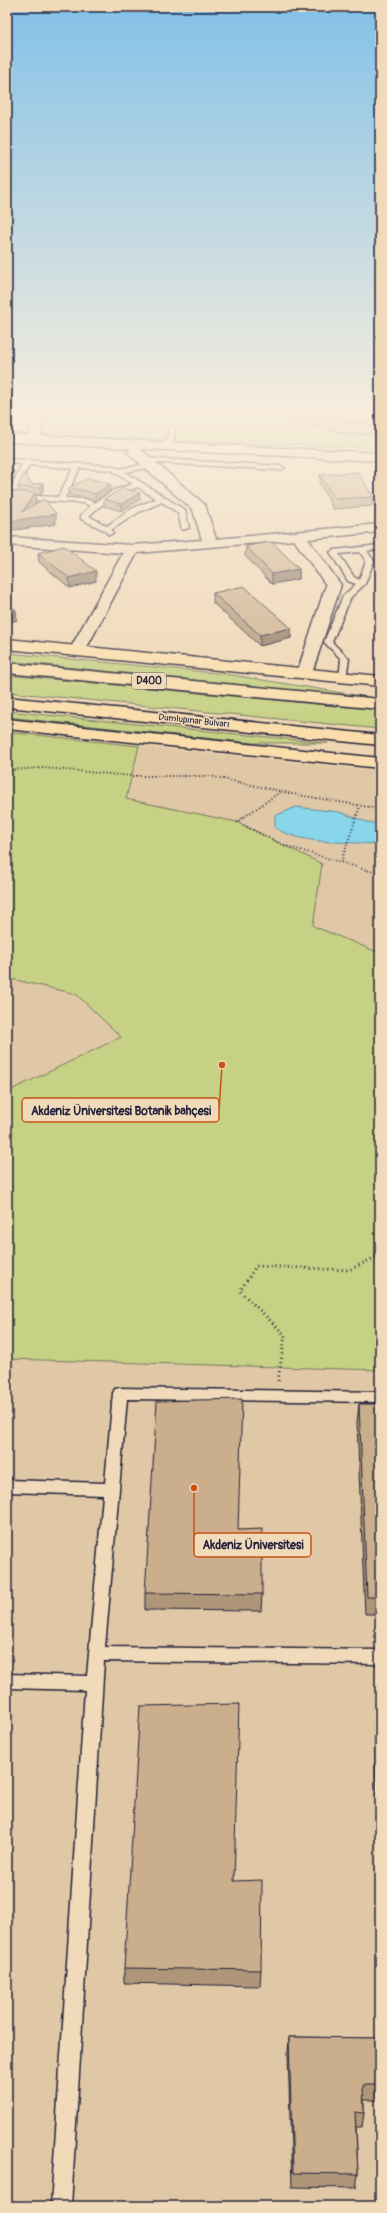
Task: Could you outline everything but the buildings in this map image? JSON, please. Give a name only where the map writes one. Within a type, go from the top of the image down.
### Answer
[{"type":"main road","points":[[7,644],[380,681]]},
{"type":"main road","name":"D400","points":[[7,668],[380,704]]},
{"type":"main road","points":[[252,668],[380,692]]},
{"type":"main road","name":"Dumlupınar Bulvarı","points":[[7,702],[380,740]]},
{"type":"main road","points":[[7,724],[380,763]]},
{"type":"main road","points":[[258,750],[380,749]]},
{"type":"street","points":[[203,517],[210,544]]},
{"type":"street","points":[[7,541],[132,549],[210,544],[380,528]]},
{"type":"street","points":[[298,536],[334,585],[305,674]]},
{"type":"street","points":[[77,651],[132,549]]},
{"type":"lane","points":[[84,517],[108,531],[126,517]]},
{"type":"lane","points":[[183,517],[185,528]]},
{"type":"lane","points":[[361,584],[350,579],[334,552],[380,547]]},
{"type":"lane","points":[[342,677],[345,659],[328,642],[347,596],[361,584],[370,561],[362,549]]},
{"type":"lane","points":[[61,2206],[96,1654],[120,1393],[380,1397]]},
{"type":"lane","points":[[7,1486],[112,1489]]},
{"type":"lane","points":[[96,1654],[380,1657]]},
{"type":"lane","points":[[7,1682],[94,1683]]},
{"type":"path","points":[[7,770],[44,768],[131,776],[210,776],[280,791],[380,809]]},
{"type":"path","points":[[280,791],[237,822],[283,845],[380,874]]},
{"type":"path","points":[[342,862],[360,806]]},
{"type":"path","points":[[276,1396],[285,1336],[240,1291],[256,1266],[349,1270],[380,1255]]},
{"type":"shaded area","points":[[7,732],[380,771],[380,2206],[7,2206]]},
{"type":"green space","points":[[7,653],[226,674],[380,699],[7,661]]},
{"type":"green space","points":[[7,675],[380,710],[380,729],[7,692]]},
{"type":"green space","points":[[7,711],[328,743],[253,743],[7,717]]},
{"type":"green space","points":[[7,732],[139,746],[126,799],[237,822],[322,864],[313,926],[380,953],[380,1370],[7,1359],[7,1092],[121,1037],[76,994],[7,978]]},
{"type":"water","points":[[296,807],[339,812],[370,823],[380,823],[380,847],[373,844],[310,840],[275,828],[275,816]]},
{"type":"place","name":"Akdeniz Üniversitesi Botanik bahçesi","points":[[222,1065]]},
{"type":"place","name":"Akdeniz Üniversitesi","points":[[194,1488]]}]
